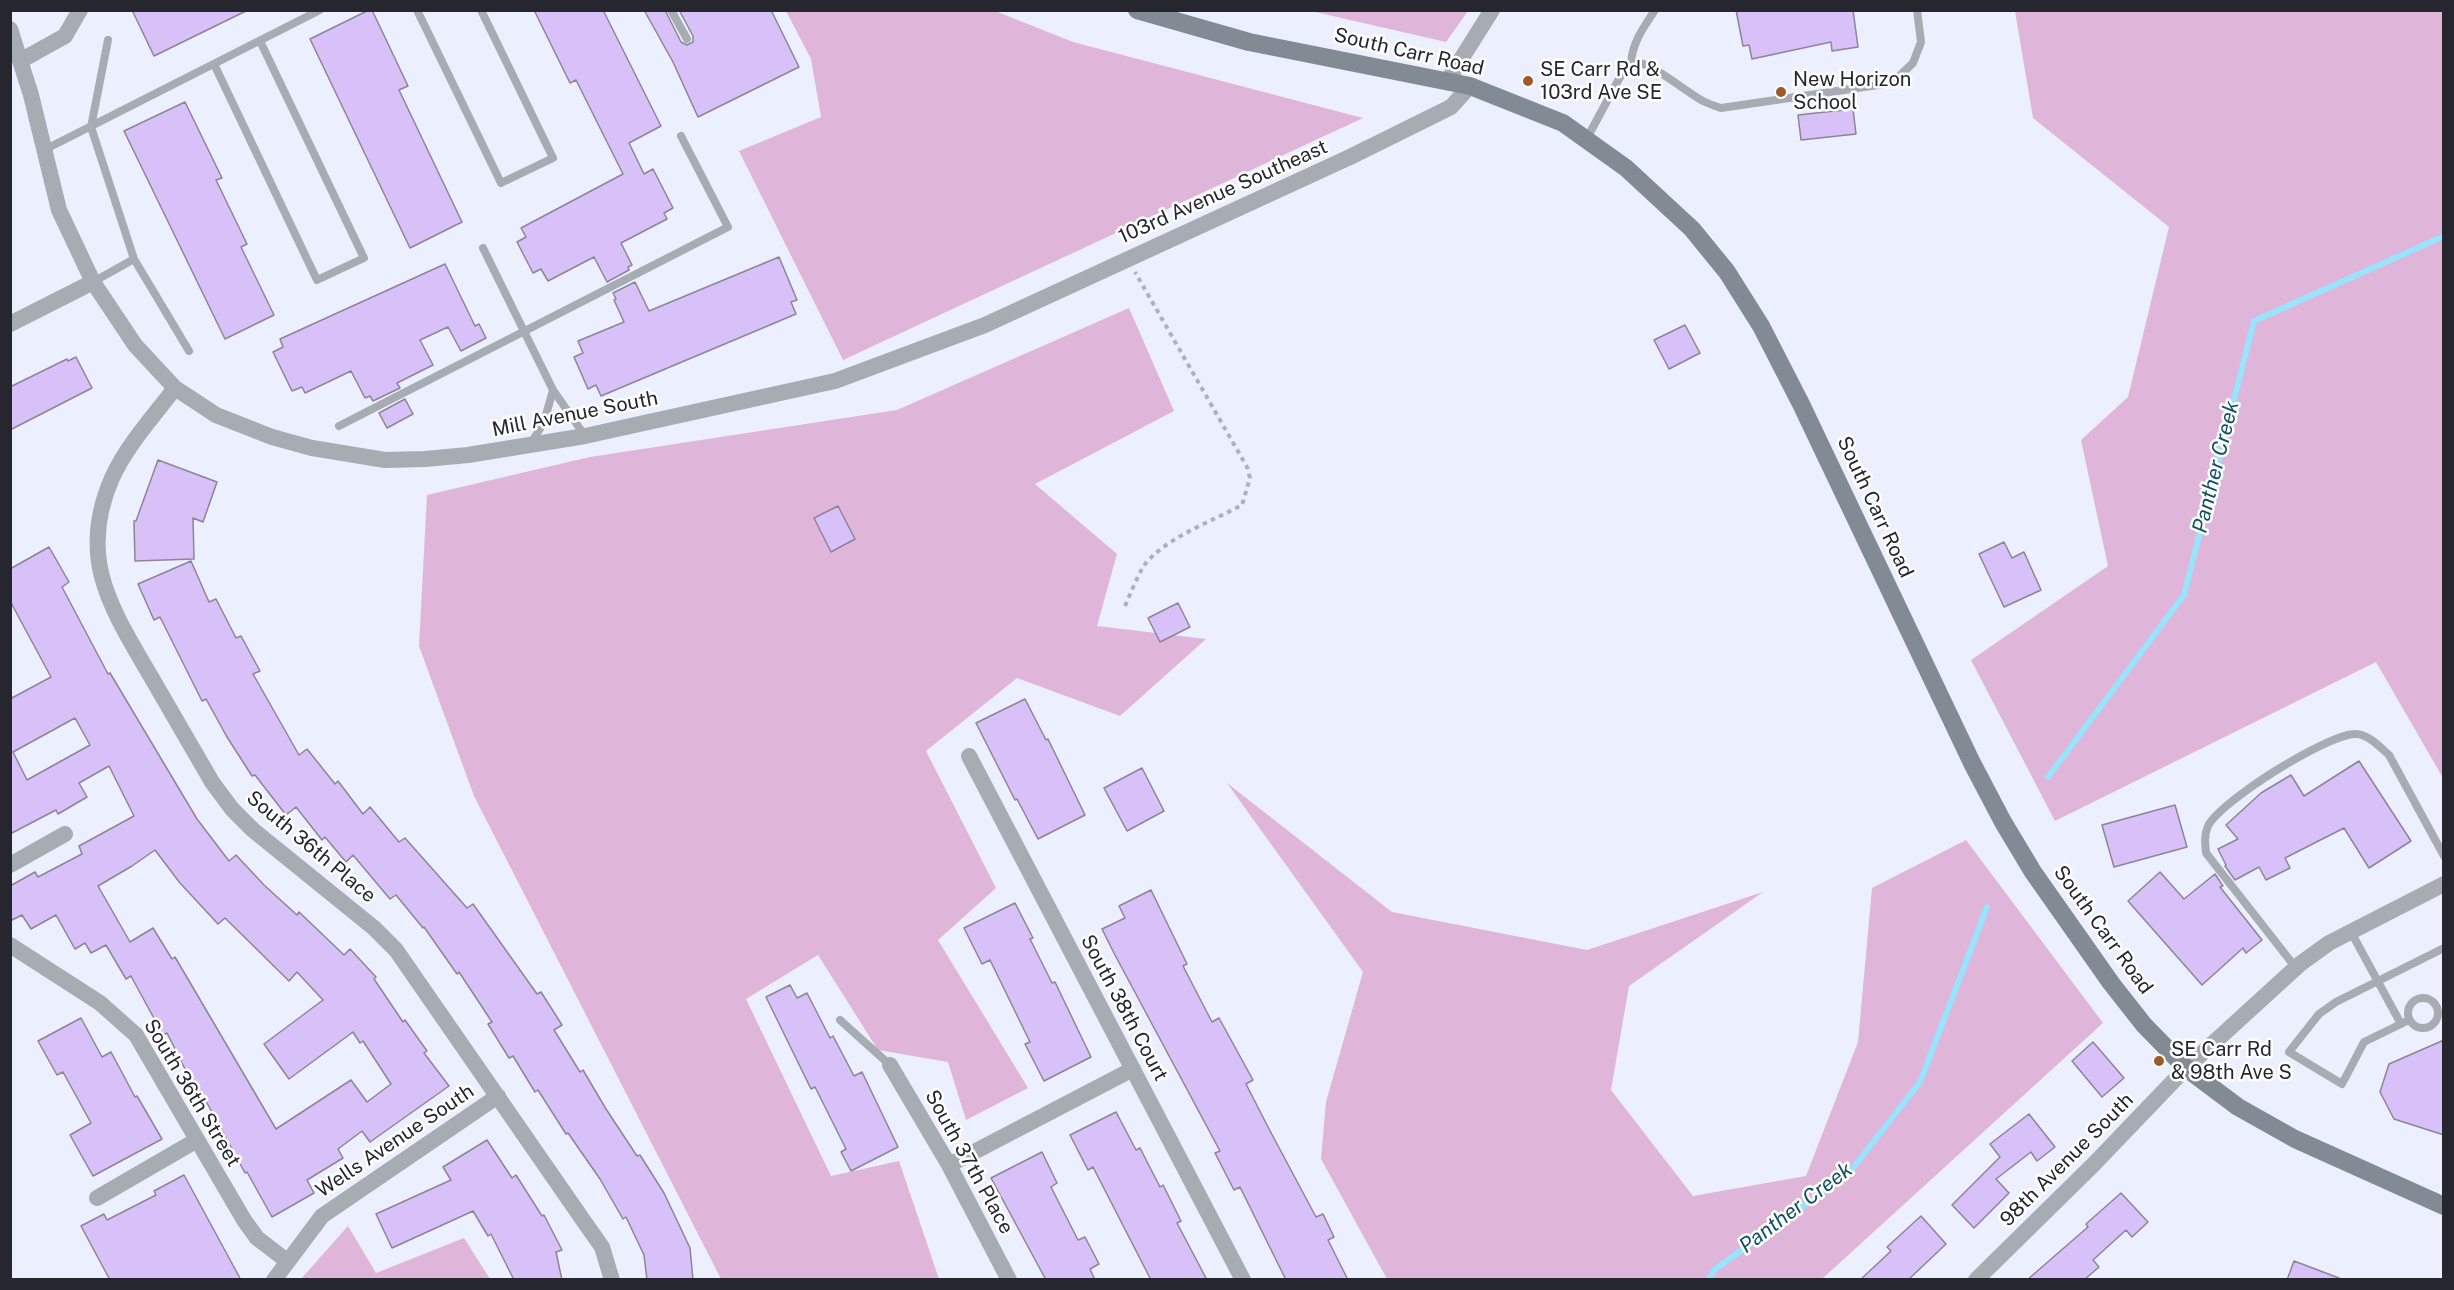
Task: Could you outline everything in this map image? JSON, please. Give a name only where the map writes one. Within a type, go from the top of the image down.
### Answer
[{"type":"main road","name":"South Carr Road","points":[[1137,10],[1249,42],[1470,86],[1563,123],[1626,168],[1692,229],[1727,272],[1761,326],[1796,394],[1971,763],[2003,822],[2033,872],[2111,983],[2144,1025],[2186,1068],[2238,1107],[2295,1139],[2444,1206]]},
{"type":"street","points":[[15,63],[65,36],[80,10]]},
{"type":"street","points":[[1448,80],[1491,10]]},
{"type":"street","name":"Mill Avenue South","points":[[10,29],[15,63],[44,150],[59,210],[93,282],[135,345],[175,388],[216,416],[272,437],[354,456],[385,460],[425,459],[530,445],[585,436],[835,381],[985,325]]},
{"type":"street","name":"103rd Avenue Southeast","points":[[985,325],[1350,157],[1451,107],[1470,86]]},
{"type":"street","points":[[10,324],[93,282]]},
{"type":"street","name":"South 36th Place","points":[[175,388],[123,457],[103,503],[98,531],[98,564],[112,609],[212,782],[232,809],[253,830],[374,928],[396,950],[602,1247],[612,1280]]},
{"type":"street","name":"South 38th Court","points":[[969,756],[1243,1280]]},
{"type":"street","points":[[10,865],[65,834]]},
{"type":"street","name":"98th Avenue South","points":[[1976,1280],[2094,1164],[2186,1068],[2296,968],[2329,943],[2444,884]]},
{"type":"street","name":"South 36th Street","points":[[10,945],[100,1003],[129,1027],[136,1035],[244,1220],[257,1238],[287,1261]]},
{"type":"street","name":"South 37th Place","points":[[890,1065],[949,1165],[1009,1280]]},
{"type":"street","points":[[949,1165],[1132,1068]]},
{"type":"street","name":"Wells Avenue South","points":[[274,1280],[322,1216],[498,1096]]},
{"type":"street","points":[[97,1198],[197,1140]]},
{"type":"lane","points":[[44,150],[320,10]]},
{"type":"lane","points":[[417,10],[501,183],[553,158],[481,10]]},
{"type":"lane","points":[[671,10],[687,39]]},
{"type":"lane","points":[[1631,62],[1632,49],[1637,37],[1655,10]]},
{"type":"lane","points":[[1586,140],[1626,66],[1636,61],[1648,65],[1704,102],[1721,108],[1893,83],[1913,63],[1921,42],[1917,10]]},
{"type":"lane","points":[[108,40],[90,127],[134,259],[189,351]]},
{"type":"lane","points":[[214,64],[318,280],[364,258],[260,41]]},
{"type":"lane","points":[[339,426],[728,227],[681,136]]},
{"type":"lane","points":[[483,248],[553,390],[585,436]]},
{"type":"lane","points":[[93,282],[134,259]]},
{"type":"lane","points":[[530,445],[544,422],[553,390]]},
{"type":"lane","points":[[2296,968],[2206,853],[2204,841],[2208,826],[2257,783],[2302,754],[2331,741],[2356,734],[2375,742],[2389,755],[2444,856]]},
{"type":"lane","points":[[2351,932],[2378,981],[2405,1022],[2364,1042],[2342,1084],[2289,1052],[2319,1014],[2336,1002],[2378,981],[2444,948]]},
{"type":"lane","points":[[840,1020],[890,1065]]},
{"type":"path","points":[[1125,606],[1143,567],[1160,550],[1179,538],[1242,505],[1250,478],[1230,436],[1128,258]]},
{"type":"shaded area","points":[[786,11],[995,11],[1073,42],[1363,118],[843,360],[739,151],[821,117],[811,59]]},
{"type":"shaded area","points":[[1311,11],[1468,11],[1446,42]]},
{"type":"shaded area","points":[[2015,11],[2443,11],[2443,778],[2376,662],[2055,821],[1971,660],[2108,566],[2081,440],[2128,397],[2169,227],[2033,118]]},
{"type":"shaded area","points":[[1129,308],[1174,411],[1035,484],[1117,554],[1097,626],[1206,639],[1120,716],[1017,678],[926,751],[996,888],[938,940],[1028,1088],[966,1120],[948,1062],[878,1050],[818,955],[746,999],[831,1176],[899,1161],[939,1279],[721,1279],[474,796],[419,646],[427,495],[590,457],[897,410]]},
{"type":"shaded area","points":[[1227,783],[1392,912],[1587,950],[1763,892],[1629,986],[1611,1090],[1693,1196],[1806,1176],[1858,1042],[1872,888],[1966,840],[2103,1023],[1822,1279],[1387,1279],[1321,1159],[1326,1102],[1363,972]]},
{"type":"shaded area","points":[[348,1226],[376,1273],[464,1238],[490,1279],[301,1279]]},
{"type":"building","points":[[132,10],[248,10],[154,56]]},
{"type":"building","points":[[372,10],[408,86],[399,90],[462,222],[410,248],[310,39]]},
{"type":"building","points":[[534,10],[603,10],[661,126],[629,143],[644,174],[653,169],[673,208],[664,213],[667,219],[621,243],[632,265],[628,267],[629,270],[607,282],[594,257],[548,281],[541,269],[533,273],[517,242],[526,237],[521,228],[623,174],[576,80],[570,83]]},
{"type":"building","points":[[644,10],[665,10],[681,42],[687,45],[693,42],[693,36],[679,10],[771,10],[799,67],[698,117],[673,62]]},
{"type":"building","points":[[1736,10],[1853,10],[1858,47],[1832,51],[1831,42],[1752,59],[1749,45],[1743,46]]},
{"type":"building","points":[[185,102],[222,178],[216,180],[247,244],[241,247],[274,315],[225,339],[124,131]]},
{"type":"building","points":[[1853,109],[1856,134],[1801,140],[1798,115]]},
{"type":"building","points":[[779,257],[797,300],[791,302],[796,314],[601,396],[596,385],[588,389],[574,357],[583,353],[578,341],[624,322],[613,293],[635,282],[649,311]]},
{"type":"building","points":[[445,264],[475,326],[479,324],[486,338],[461,351],[448,327],[420,340],[433,365],[397,383],[400,388],[373,401],[370,396],[365,398],[351,371],[305,393],[302,387],[292,391],[273,352],[283,347],[280,339]]},
{"type":"building","points":[[1685,325],[1700,353],[1669,369],[1654,340]]},
{"type":"building","points":[[76,357],[92,388],[10,430],[10,387],[67,359],[68,361]]},
{"type":"building","points":[[405,399],[413,414],[387,428],[379,413]]},
{"type":"building","points":[[158,460],[217,482],[203,522],[193,518],[194,559],[135,561],[134,521],[136,521]]},
{"type":"building","points":[[838,506],[855,539],[831,552],[814,518]]},
{"type":"building","points":[[2004,542],[2012,558],[2024,552],[2041,590],[2004,607],[1979,554]]},
{"type":"building","points":[[49,547],[69,582],[62,587],[108,674],[110,673],[197,819],[229,861],[236,855],[264,885],[297,915],[299,912],[344,955],[350,949],[376,977],[374,979],[403,1022],[405,1020],[427,1051],[424,1053],[449,1086],[370,1142],[362,1131],[338,1149],[343,1158],[307,1180],[314,1193],[272,1217],[207,1103],[203,1105],[167,1033],[163,1035],[131,976],[126,979],[106,945],[91,953],[85,943],[75,949],[56,915],[31,929],[22,915],[10,921],[10,886],[35,872],[38,877],[82,854],[79,846],[134,816],[109,766],[79,783],[87,797],[58,814],[56,810],[10,834],[10,699],[51,677],[10,601],[10,569]],"holes":[[[75,718],[90,745],[27,780],[13,752]],[[155,850],[180,883],[218,924],[225,918],[289,981],[297,972],[323,1000],[264,1044],[289,1079],[353,1032],[360,1043],[363,1041],[391,1084],[367,1102],[351,1080],[276,1129],[175,957],[172,959],[153,928],[130,942],[98,886]]]},
{"type":"building","points":[[191,561],[209,602],[216,599],[236,638],[241,636],[260,671],[253,674],[299,755],[307,749],[335,784],[338,781],[363,814],[370,807],[399,842],[405,838],[467,908],[473,904],[537,994],[541,992],[562,1025],[554,1030],[580,1072],[583,1070],[606,1109],[637,1156],[640,1155],[664,1193],[690,1248],[693,1280],[647,1280],[644,1255],[626,1217],[623,1219],[600,1179],[568,1133],[566,1134],[538,1090],[535,1092],[513,1056],[509,1058],[488,1024],[492,1022],[459,972],[457,974],[424,927],[396,895],[390,899],[353,855],[346,862],[325,837],[322,840],[296,807],[286,815],[255,775],[252,776],[206,699],[202,701],[160,617],[154,620],[138,584]]},
{"type":"building","points":[[1178,603],[1190,627],[1160,642],[1148,618]]},
{"type":"building","points":[[1025,699],[1046,740],[1048,739],[1085,815],[1038,839],[1017,799],[1015,800],[976,723]]},
{"type":"building","points":[[2359,761],[2411,841],[2369,868],[2344,828],[2285,858],[2290,868],[2266,880],[2259,867],[2235,880],[2225,866],[2218,849],[2238,839],[2226,825],[2261,793],[2291,775],[2304,796]]},
{"type":"building","points":[[1142,768],[1164,811],[1127,831],[1104,788]]},
{"type":"building","points":[[2175,805],[2187,847],[2114,867],[2102,825]]},
{"type":"building","points":[[2160,872],[2184,899],[2215,874],[2223,886],[2220,887],[2262,940],[2246,953],[2243,948],[2202,985],[2128,901]]},
{"type":"building","points":[[1151,890],[1187,964],[1183,966],[1212,1022],[1219,1018],[1253,1080],[1246,1084],[1268,1127],[1316,1217],[1323,1214],[1334,1237],[1328,1240],[1348,1280],[1286,1280],[1240,1187],[1234,1190],[1215,1153],[1220,1151],[1102,929],[1125,918],[1119,906]]},
{"type":"building","points":[[1015,903],[1033,938],[1030,939],[1052,983],[1055,982],[1091,1057],[1044,1081],[1025,1044],[1030,1042],[990,960],[982,964],[964,928]]},
{"type":"building","points":[[790,985],[797,998],[807,993],[830,1038],[833,1036],[854,1076],[862,1072],[898,1147],[851,1171],[841,1152],[846,1149],[815,1087],[811,1089],[766,997]]},
{"type":"building","points":[[81,1018],[102,1057],[111,1052],[135,1097],[137,1096],[162,1139],[93,1176],[70,1135],[91,1123],[63,1072],[57,1075],[38,1041]]},
{"type":"building","points":[[2444,1040],[2444,1135],[2394,1119],[2380,1092],[2389,1064]]},
{"type":"building","points":[[2093,1042],[2124,1078],[2102,1097],[2072,1061]]},
{"type":"building","points":[[1116,1112],[1136,1150],[1140,1148],[1160,1187],[1163,1185],[1181,1221],[1177,1223],[1207,1280],[1151,1280],[1093,1167],[1088,1170],[1070,1135]]},
{"type":"building","points":[[2029,1114],[2055,1147],[2037,1161],[2031,1152],[1996,1179],[2009,1193],[1974,1228],[1952,1205],[2000,1157],[1990,1144]]},
{"type":"building","points":[[487,1140],[512,1178],[516,1175],[542,1216],[544,1215],[562,1250],[556,1252],[562,1280],[514,1280],[491,1234],[488,1236],[473,1211],[392,1248],[376,1214],[451,1180],[443,1167]]},
{"type":"building","points":[[1042,1152],[1057,1183],[1051,1187],[1078,1240],[1085,1237],[1099,1264],[1090,1269],[1095,1280],[1046,1280],[991,1178]]},
{"type":"building","points":[[184,1175],[241,1280],[110,1280],[81,1226],[104,1214],[107,1220],[156,1195],[154,1191]]},
{"type":"building","points":[[2121,1193],[2148,1222],[2132,1237],[2126,1230],[2093,1260],[2099,1267],[2084,1280],[2027,1280],[2088,1227],[2086,1224]]},
{"type":"building","points":[[1921,1216],[1946,1244],[1908,1280],[1860,1280],[1891,1251],[1887,1247]]},
{"type":"building","points":[[2294,1261],[2339,1278],[2339,1280],[2287,1280]]},
{"type":"waterway","name":"Panther Creek","points":[[2048,777],[2184,595],[2254,321],[2444,236]]},
{"type":"waterway","name":"Panther Creek","points":[[1708,1280],[1714,1270],[1849,1173],[1920,1082],[1987,907]]},
{"type":"place","name":"SE Carr Rd & 103rd Ave SE","points":[[1528,81]]},
{"type":"place","name":"New Horizon School","points":[[1781,92]]},
{"type":"place","name":"SE Carr Rd & 98th Ave S","points":[[2159,1061]]}]
